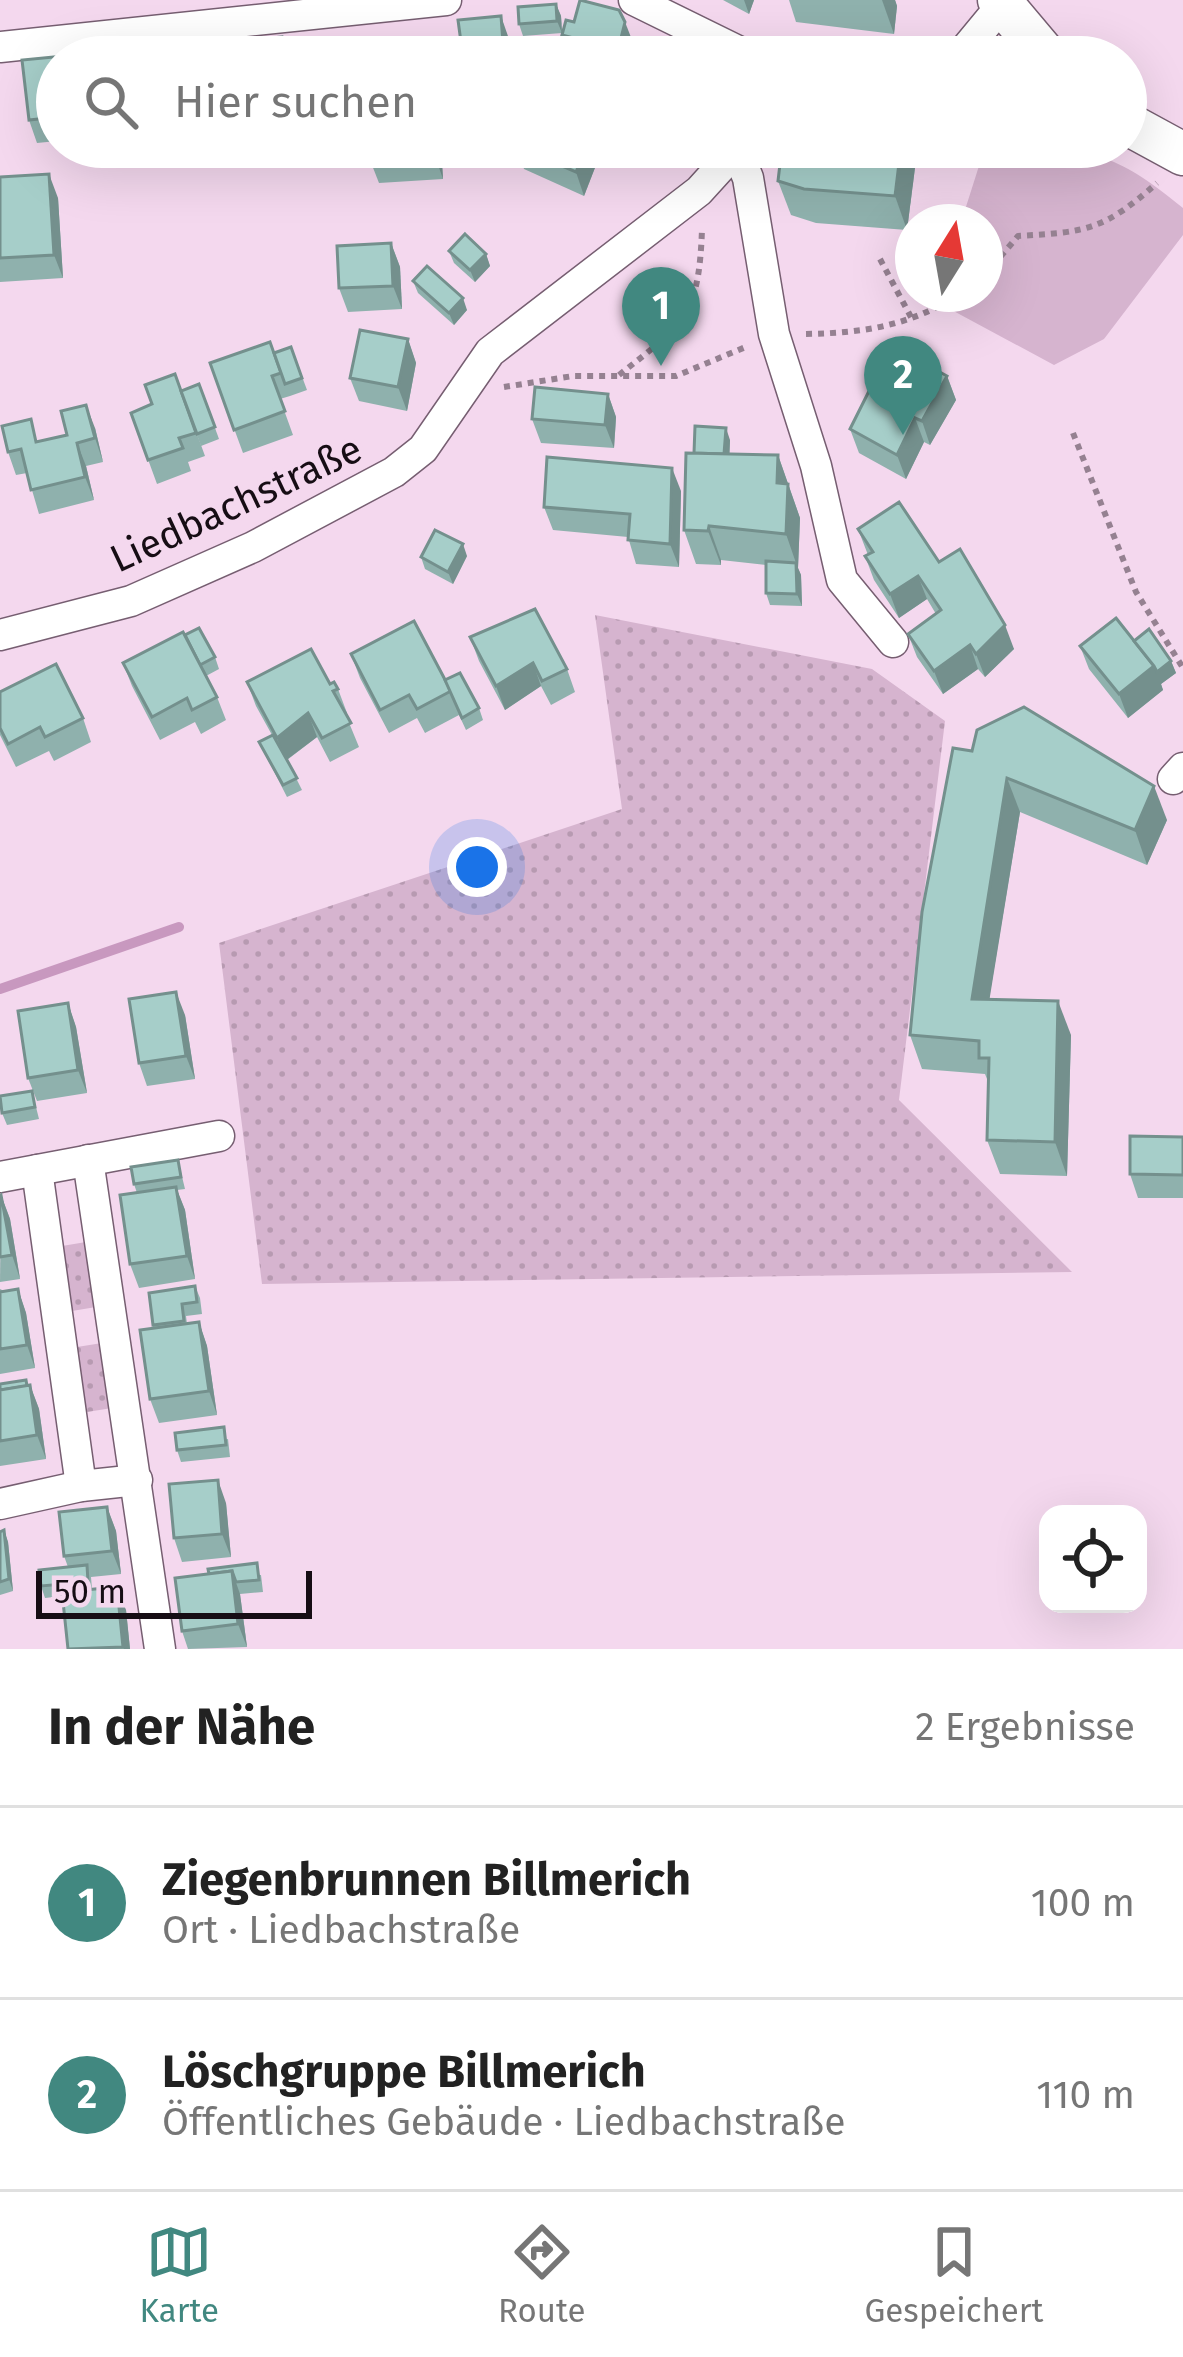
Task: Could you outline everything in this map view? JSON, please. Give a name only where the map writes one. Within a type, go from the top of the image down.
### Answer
[{"type":"street","points":[[97,36],[446,0]]},
{"type":"street","points":[[634,0],[707,36]]},
{"type":"street","points":[[975,36],[1000,3],[1029,36]]},
{"type":"street","points":[[0,46],[36,42]]},
{"type":"street","points":[[1147,140],[1177,165]]},
{"type":"street","name":"Liedbachstraße","points":[[0,635],[131,601],[363,491],[423,449],[490,352],[726,168]]},
{"type":"street","points":[[742,168],[774,334],[816,466],[842,580],[893,642]]},
{"type":"street","points":[[0,1177],[219,1136]]},
{"type":"street","points":[[88,1160],[160,1649]]},
{"type":"street","points":[[37,1171],[81,1486]]},
{"type":"street","points":[[0,1504],[81,1486],[137,1480]]},
{"type":"path","points":[[1003,254],[1018,236],[1070,233],[1114,221],[1177,165]]},
{"type":"path","points":[[616,376],[676,330],[698,272],[705,214],[733,168]]},
{"type":"path","points":[[880,259],[912,319]]},
{"type":"path","points":[[458,394],[573,376],[676,376],[774,334],[863,333],[925,312]]},
{"type":"path","points":[[1073,433],[1136,592],[1183,668]]},
{"type":"shaded area","points":[[978,168],[1125,168],[1183,208],[1183,235],[1104,339],[1054,365],[955,312],[1003,312],[1003,204],[967,204]]},
{"type":"shaded area","points":[[595,615],[872,669],[945,721],[899,1100],[1072,1272],[262,1284],[219,943],[622,809]]},
{"type":"shaded area","points":[[86,1242],[96,1307],[72,1311],[62,1246]]},
{"type":"shaded area","points":[[102,1343],[112,1408],[87,1412],[77,1347]]},
{"type":"building","points":[[580,0],[619,10],[625,22],[622,36],[562,35],[566,20],[574,22]]},
{"type":"building","points":[[556,4],[557,21],[519,24],[518,7]]},
{"type":"building","points":[[501,16],[502,36],[460,36],[458,20]]},
{"type":"building","points":[[36,59],[36,119],[29,120],[22,60]]},
{"type":"building","points":[[780,168],[898,168],[895,196],[804,189],[778,181]]},
{"type":"building","points":[[49,174],[54,255],[0,258],[0,177]]},
{"type":"building","points":[[465,234],[486,254],[470,270],[449,251]]},
{"type":"building","points":[[391,243],[393,286],[339,288],[337,246]]},
{"type":"building","points":[[427,266],[463,298],[449,313],[413,281]]},
{"type":"building","points":[[360,330],[408,339],[398,387],[350,378]]},
{"type":"building","points":[[270,342],[281,373],[272,376],[285,411],[234,430],[210,363]]},
{"type":"building","points":[[291,347],[302,378],[285,384],[274,353]]},
{"type":"building","points":[[909,355],[947,376],[922,421],[915,418],[897,455],[850,429],[883,363],[900,372]]},
{"type":"building","points":[[175,374],[196,433],[179,438],[183,448],[148,460],[131,413],[152,404],[145,385]]},
{"type":"building","points":[[199,384],[215,427],[197,434],[181,391]]},
{"type":"building","points":[[535,387],[608,394],[605,425],[532,419]]},
{"type":"building","points":[[86,405],[95,438],[77,443],[85,477],[31,490],[21,449],[8,452],[2,426],[31,419],[36,442],[67,435],[61,411]]},
{"type":"building","points":[[695,426],[726,428],[724,454],[694,453]]},
{"type":"building","points":[[686,453],[778,455],[777,483],[788,484],[786,534],[709,526],[708,531],[684,530]]},
{"type":"building","points":[[547,457],[672,468],[670,544],[628,540],[630,514],[544,507]]},
{"type":"building","points":[[899,502],[939,562],[960,549],[1005,625],[976,654],[970,645],[934,671],[908,634],[941,610],[918,576],[890,594],[865,556],[873,552],[858,529]]},
{"type":"building","points":[[435,530],[463,544],[448,572],[421,557]]},
{"type":"building","points":[[766,561],[796,563],[797,594],[766,593]]},
{"type":"building","points":[[535,609],[567,669],[542,681],[533,663],[496,686],[470,637]]},
{"type":"building","points":[[1116,618],[1154,666],[1119,694],[1080,646]]},
{"type":"building","points":[[414,621],[451,691],[417,709],[409,695],[380,710],[351,654]]},
{"type":"building","points":[[199,628],[215,657],[200,665],[185,635]]},
{"type":"building","points":[[1149,629],[1171,661],[1157,672],[1134,641]]},
{"type":"building","points":[[183,632],[217,697],[192,710],[187,698],[152,717],[123,663]]},
{"type":"building","points":[[311,649],[330,684],[334,682],[338,689],[333,691],[351,723],[322,738],[308,713],[277,738],[247,682]]},
{"type":"building","points":[[56,664],[83,718],[45,737],[40,727],[8,744],[0,728],[0,692]]},
{"type":"building","points":[[460,673],[479,708],[462,718],[445,680]]},
{"type":"building","points":[[1024,707],[1154,786],[1135,830],[1007,778],[972,999],[1058,1001],[1055,1142],[987,1140],[989,1058],[979,1058],[979,1041],[910,1035],[922,912],[953,748],[972,751],[977,730]]},
{"type":"building","points":[[273,735],[297,778],[283,785],[259,742]]},
{"type":"building","points":[[176,992],[186,1056],[139,1063],[129,999]]},
{"type":"building","points":[[68,1003],[78,1070],[28,1078],[18,1011]]},
{"type":"building","points":[[32,1091],[35,1107],[2,1113],[0,1096]]},
{"type":"building","points":[[1130,1136],[1183,1137],[1183,1175],[1130,1174]]},
{"type":"building","points":[[178,1160],[181,1177],[134,1184],[131,1167]]},
{"type":"building","points":[[176,1187],[187,1256],[130,1264],[120,1195]]},
{"type":"building","points":[[0,1196],[12,1255],[0,1257]]},
{"type":"building","points":[[195,1286],[197,1302],[182,1304],[184,1321],[153,1325],[149,1293]]},
{"type":"building","points":[[18,1289],[27,1345],[0,1349],[0,1292]]},
{"type":"building","points":[[199,1322],[209,1391],[150,1399],[140,1330]]},
{"type":"building","points":[[26,1380],[27,1386],[0,1390],[0,1384]]},
{"type":"building","points":[[30,1385],[37,1435],[0,1441],[0,1390]]},
{"type":"building","points":[[224,1427],[226,1445],[177,1450],[175,1433]]},
{"type":"building","points":[[218,1480],[222,1534],[174,1538],[169,1484]]},
{"type":"building","points":[[107,1507],[112,1551],[64,1556],[59,1512]]},
{"type":"building","points":[[4,1530],[9,1579],[0,1582],[0,1532]]},
{"type":"building","points":[[257,1563],[259,1580],[236,1582],[232,1571],[209,1574],[208,1569]]},
{"type":"building","points":[[87,1565],[88,1582],[41,1586],[39,1570]]},
{"type":"building","points":[[232,1571],[238,1624],[182,1631],[175,1578]]},
{"type":"building","points":[[117,1587],[123,1647],[68,1649],[62,1592]]},
{"type":"waterway","points":[[0,989],[179,927]]},
{"type":"place","name":"Ziegenbrunnen Billmerich","points":[[661,366]]},
{"type":"place","name":"Löschgruppe Billmerich","points":[[903,435]]}]
